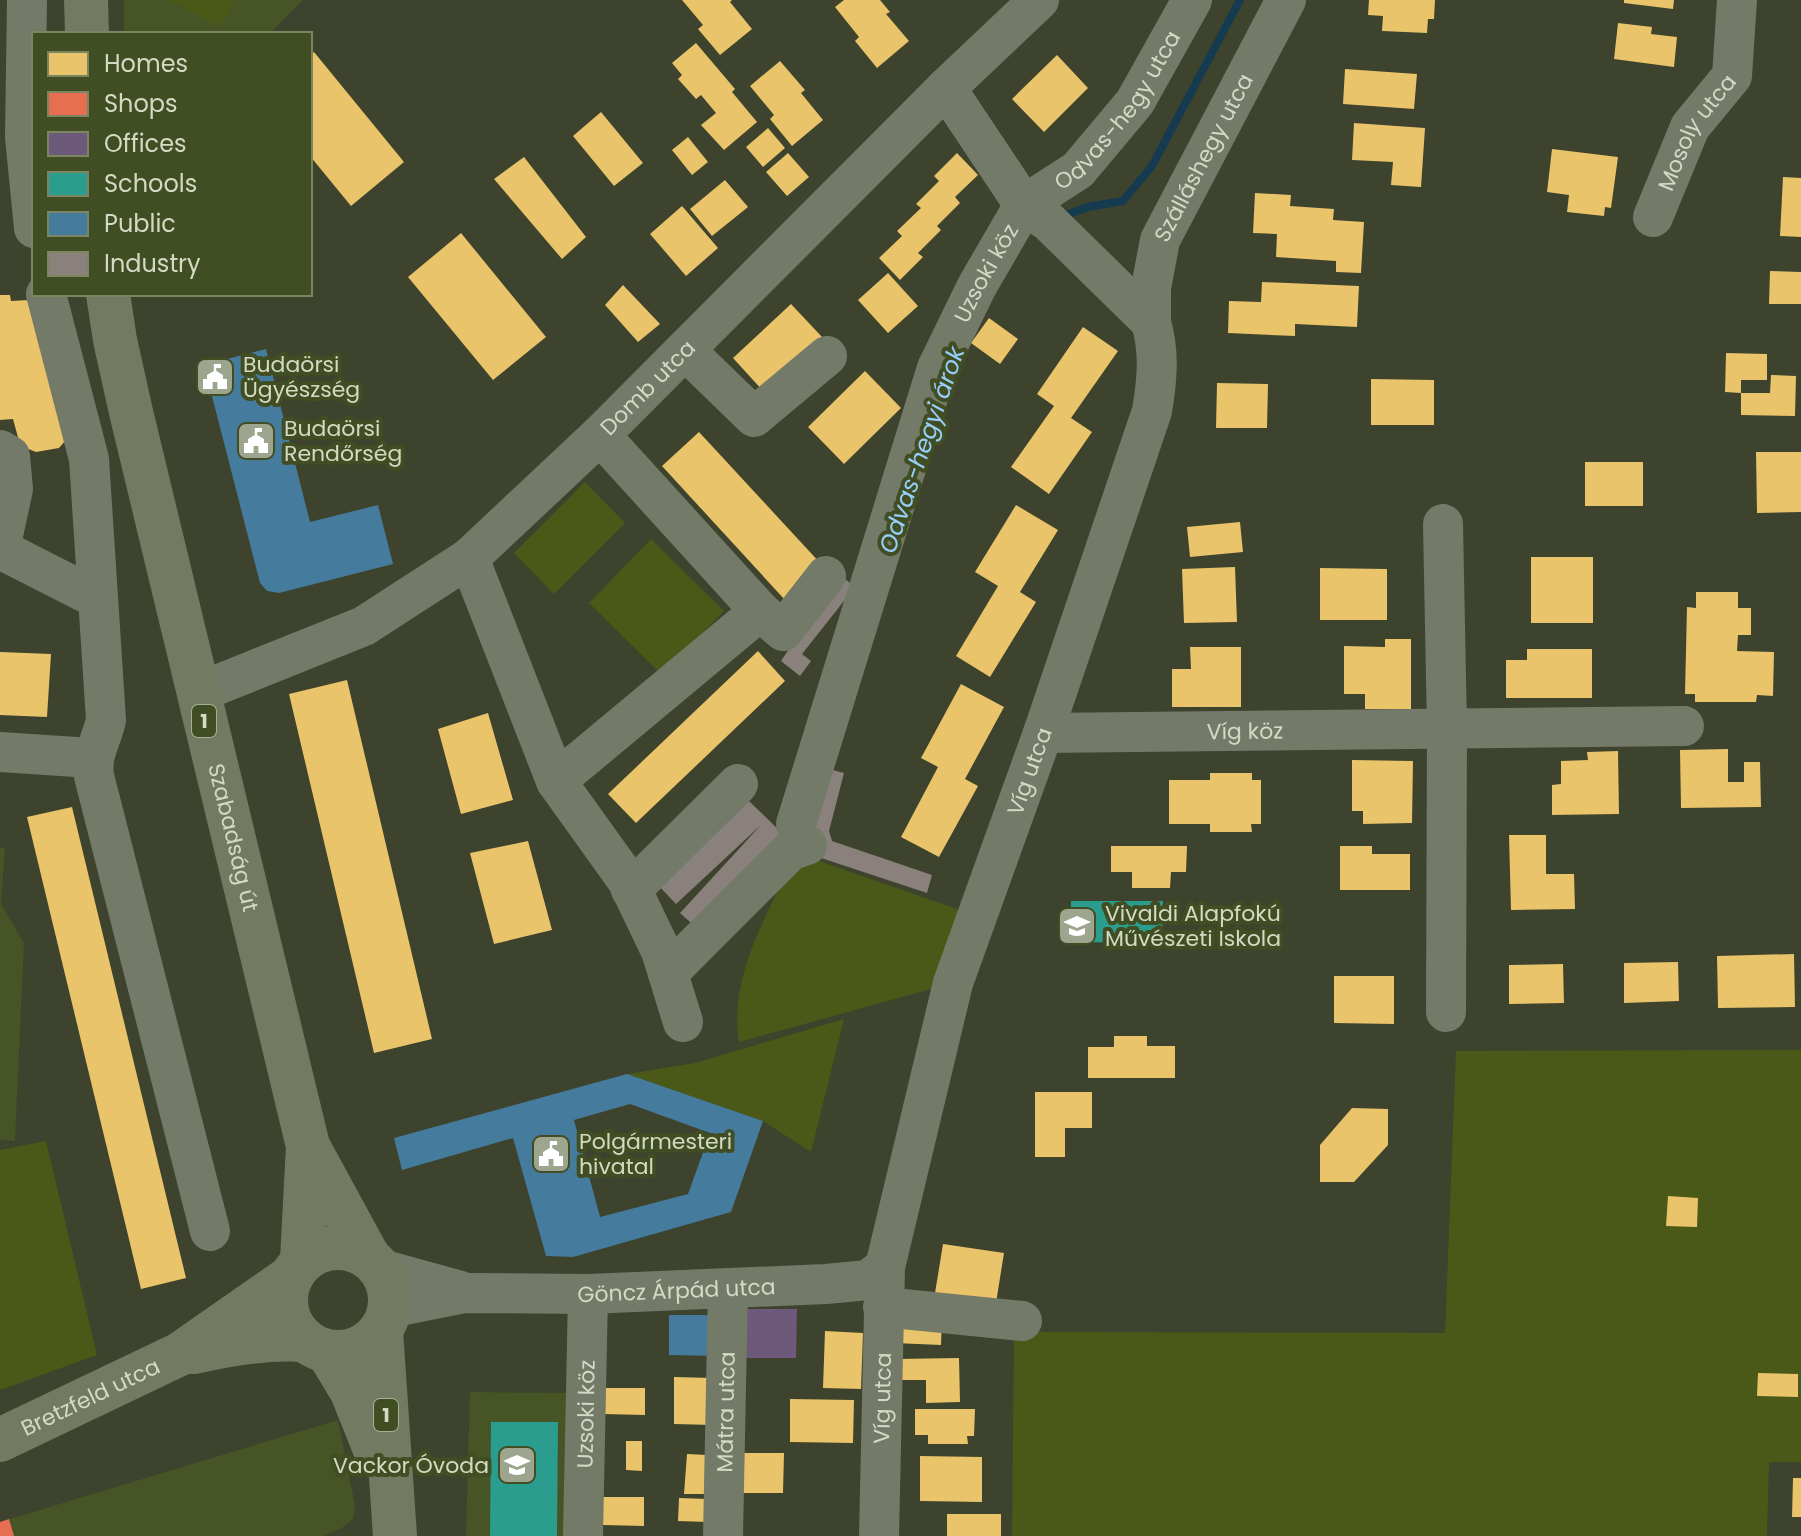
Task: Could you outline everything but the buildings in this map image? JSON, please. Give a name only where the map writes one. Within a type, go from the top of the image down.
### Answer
[{"type":"main road","points":[[86,0],[87,32]]},
{"type":"main road","name":"Szabadság út","points":[[108,296],[121,368],[197,693],[308,1146],[380,1291],[394,1518]]},
{"type":"main road","name":"Szabadság út","points":[[297,1268],[308,1146]]},
{"type":"main road","points":[[297,1268],[313,1253],[334,1248],[347,1249],[380,1291],[364,1347],[340,1353],[316,1346]]},
{"type":"main road","name":"1","points":[[297,1268],[285,1303],[293,1329],[316,1346]]},
{"type":"main road","name":"Bretzfeld utca","points":[[0,1440],[180,1354],[297,1268]]},
{"type":"main road","name":"Bretzfeld utca","points":[[180,1354],[271,1338],[316,1346]]},
{"type":"main road","name":"Szabadság út","points":[[316,1346],[352,1392],[372,1439],[394,1518]]},
{"type":"street","points":[[27,0],[25,137],[32,208]]},
{"type":"street","name":"Domb utca","points":[[197,693],[364,626],[469,558],[600,435],[946,88],[1039,0]]},
{"type":"street","name":"Odvas-hegy utca","points":[[1024,205],[1078,170],[1135,102],[1192,0]]},
{"type":"street","name":"Szálláshegy utca","points":[[1151,322],[1151,288],[1160,240],[1286,0]]},
{"type":"street","name":"Mosoly utca","points":[[1653,217],[1690,127],[1732,76],[1737,0]]},
{"type":"street","points":[[946,88],[1024,205],[1049,222],[1151,322]]},
{"type":"street","name":"Uzsoki köz","points":[[668,973],[790,851],[802,834],[861,615],[937,368],[977,286],[1024,205]]},
{"type":"street","points":[[47,296],[89,459],[106,720],[101,740],[91,758],[210,1231]]},
{"type":"street","name":"Víg utca","points":[[879,1536],[885,1267],[953,983],[1043,733],[1152,411],[1158,374],[1156,340],[1151,322]]},
{"type":"street","points":[[685,350],[754,417],[827,356]]},
{"type":"street","points":[[600,435],[760,611],[783,631],[826,576]]},
{"type":"street","points":[[0,450],[10,456],[13,489],[0,549],[96,598]]},
{"type":"street","points":[[1443,524],[1447,729],[1446,1012]]},
{"type":"street","points":[[469,558],[556,781],[627,880],[661,951],[683,1022]]},
{"type":"street","points":[[556,781],[760,611]]},
{"type":"street","name":"Víg köz","points":[[1043,733],[1684,726]]},
{"type":"street","points":[[0,752],[91,758]]},
{"type":"street","points":[[631,890],[738,784]]},
{"type":"street","name":"Göncz Árpád utca","points":[[380,1291],[588,1294],[728,1288],[868,1280],[885,1267]]},
{"type":"street","name":"Mátra utca","points":[[723,1536],[728,1288]]},
{"type":"street","name":"Uzsoki köz","points":[[583,1536],[588,1294]]},
{"type":"street","points":[[883,1307],[1022,1321]]},
{"type":"shaded area","points":[[124,0],[303,0],[271,32],[124,32]]},
{"type":"shaded area","points":[[168,0],[235,0],[220,27]]},
{"type":"shaded area","points":[[585,482],[625,523],[554,594],[514,553]]},
{"type":"shaded area","points":[[651,539],[724,611],[662,675],[589,603]]},
{"type":"shaded area","points":[[0,848],[5,848],[1,904],[24,943],[15,1141],[0,1140]]},
{"type":"shaded area","points":[[796,853],[977,916],[953,983],[739,1042],[739,992],[745,968],[763,921]]},
{"type":"shaded area","points":[[844,1019],[811,1152],[763,1121],[627,1074],[695,1063]]},
{"type":"shaded area","points":[[1801,1050],[1801,1462],[1769,1462],[1767,1536],[1012,1536],[1014,1332],[1445,1333],[1456,1051]]},
{"type":"shaded area","points":[[46,1141],[97,1355],[0,1390],[0,1150]]},
{"type":"shaded area","name":"Vackor Óvoda","points":[[470,1392],[566,1393],[565,1536],[466,1536]]},
{"type":"shaded area","points":[[338,1420],[355,1506],[353,1519],[324,1536],[0,1536],[0,1522]]},
{"type":"waterway","name":"Odvas-hegyi árok","points":[[1060,218],[1087,207],[1123,201],[1152,166],[1240,0]]},
{"type":"place","name":"Budaörsi Ügyészség","points":[[215,377]]},
{"type":"place","name":"Budaörsi Rendőrség","points":[[256,441]]},
{"type":"place","name":"Vivaldi Alapfokú Művészeti Iskola","points":[[1077,926]]},
{"type":"place","name":"Polgármesteri hivatal","points":[[551,1154]]},
{"type":"place","name":"Vackor Óvoda","points":[[517,1465]]}]
